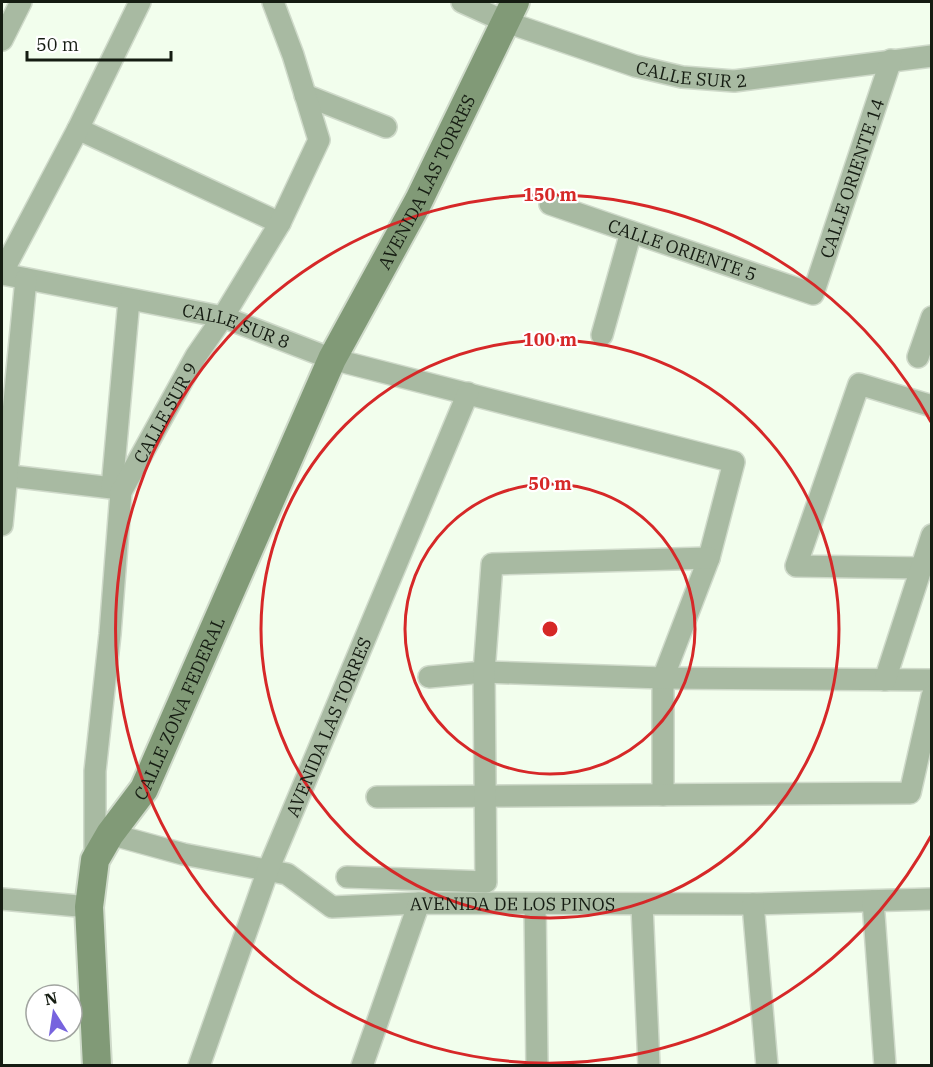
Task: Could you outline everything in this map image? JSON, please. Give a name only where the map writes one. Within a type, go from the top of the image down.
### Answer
[{"type":"main road","name":"AVENIDA LAS TORRES","points":[[332,359],[419,200],[510,12]]},
{"type":"main road","name":"CALLE ZONA FEDERAL","points":[[97,1065],[89,907],[95,860],[110,834],[144,789],[332,359]]},
{"type":"street","points":[[2,40],[21,2]]},
{"type":"street","points":[[2,273],[78,129],[140,2]]},
{"type":"street","name":"CALLE SUR 9","points":[[95,860],[95,771],[110,634],[116,490],[280,222],[319,140],[273,2]]},
{"type":"street","name":"CALLE SUR 2","points":[[462,2],[510,12],[635,66],[682,77],[734,81],[932,56]]},
{"type":"street","name":"CALLE ORIENTE 14","points":[[813,294],[891,60]]},
{"type":"street","points":[[305,95],[386,127]]},
{"type":"street","points":[[78,129],[280,222]]},
{"type":"street","name":"CALLE ORIENTE 5","points":[[550,204],[813,294]]},
{"type":"street","points":[[602,335],[631,232]]},
{"type":"street","name":"CALLE SUR 8","points":[[2,273],[223,317],[332,359],[734,462],[709,558]]},
{"type":"street","points":[[2,525],[4,475],[26,279]]},
{"type":"street","points":[[4,475],[116,490],[129,300]]},
{"type":"street","points":[[918,357],[932,317]]},
{"type":"street","points":[[921,568],[796,566],[859,384],[932,406]]},
{"type":"street","name":"AVENIDA LAS TORRES","points":[[199,1065],[268,870],[468,393]]},
{"type":"street","points":[[885,680],[932,536]]},
{"type":"street","points":[[347,877],[486,882],[484,672],[492,564],[709,558],[663,678],[663,795]]},
{"type":"street","points":[[429,677],[484,672],[663,678],[932,680]]},
{"type":"street","points":[[377,797],[910,793],[932,696]]},
{"type":"street","name":"AVENIDA DE LOS PINOS","points":[[110,834],[183,854],[287,874],[332,907],[419,903],[642,905],[932,899]]},
{"type":"street","points":[[2,899],[89,907]]},
{"type":"street","points":[[873,901],[885,1065]]},
{"type":"street","points":[[362,1065],[419,903]]},
{"type":"street","points":[[535,904],[537,1065]]},
{"type":"street","points":[[753,904],[767,1065]]},
{"type":"street","points":[[642,905],[650,1065]]}]
